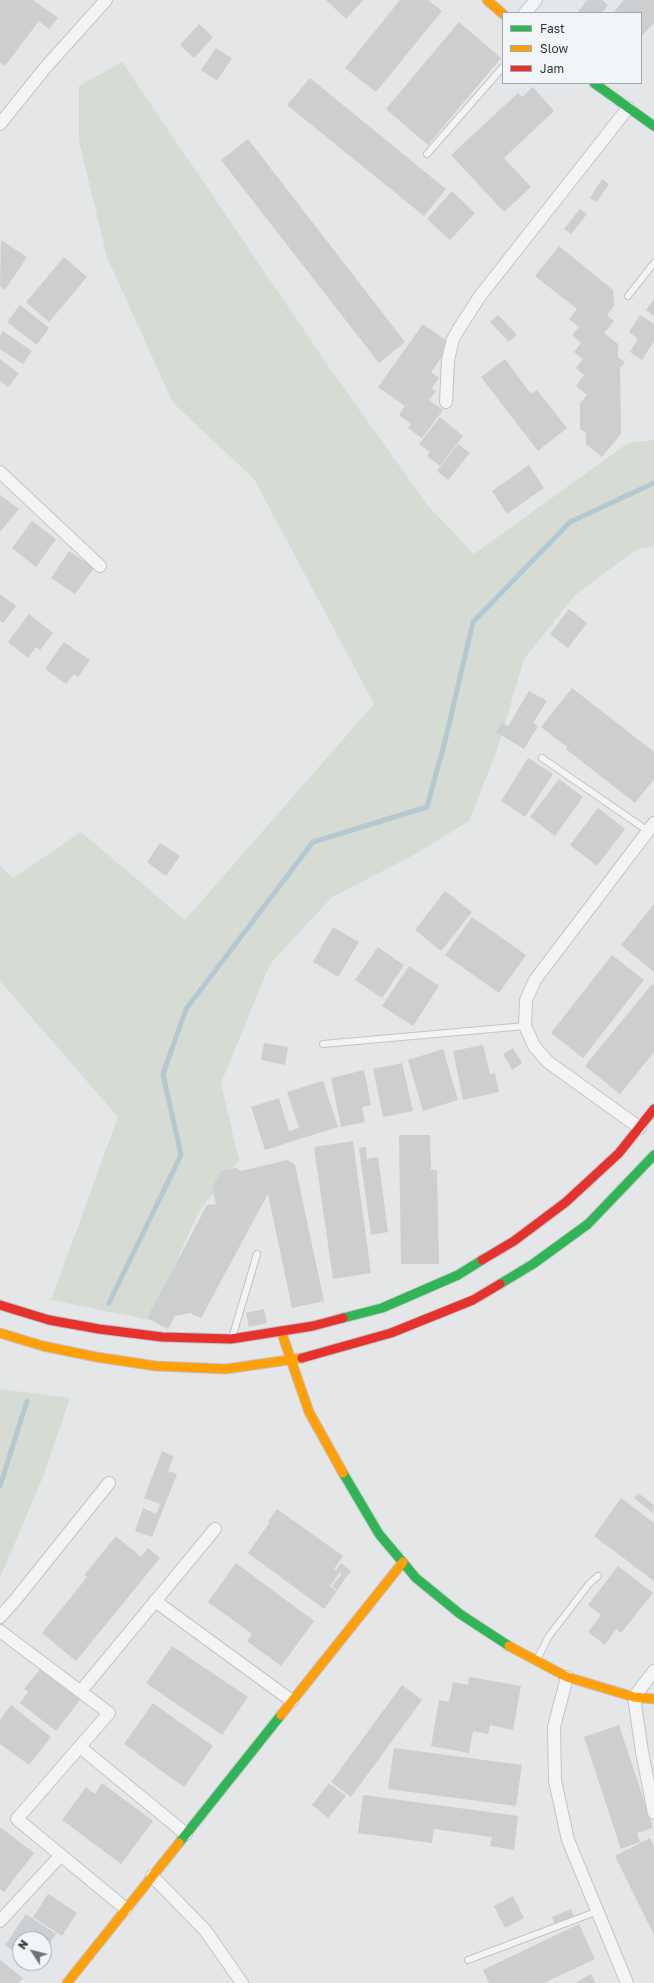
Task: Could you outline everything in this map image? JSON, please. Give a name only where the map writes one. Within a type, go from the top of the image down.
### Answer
[{"type":"street","points":[[0,124],[46,68],[106,0]]},
{"type":"street","points":[[487,0],[502,13]]},
{"type":"street","points":[[526,12],[536,0]]},
{"type":"street","points":[[595,84],[654,126]]},
{"type":"street","points":[[446,402],[448,360],[453,339],[460,327],[480,296],[628,108]]},
{"type":"street","points":[[0,472],[100,566]]},
{"type":"street","points":[[640,1128],[548,1062],[534,1046],[525,1026],[526,1000],[535,980],[651,827]]},
{"type":"street","points":[[0,1305],[49,1320],[99,1329],[162,1337],[231,1339],[313,1326],[382,1308],[458,1274],[514,1241],[566,1202],[619,1153],[654,1109]]},
{"type":"street","points":[[0,1333],[42,1346],[96,1357],[156,1366],[226,1369],[291,1361],[391,1333],[474,1300],[533,1264],[588,1224],[654,1155]]},
{"type":"street","points":[[281,1331],[309,1412],[356,1497],[379,1534],[416,1578],[460,1614],[506,1645],[536,1661],[568,1677],[634,1697],[654,1699]]},
{"type":"street","points":[[0,1617],[109,1484]]},
{"type":"street","points":[[81,1691],[215,1529]]},
{"type":"street","points":[[67,1983],[403,1562]]},
{"type":"street","points":[[155,1601],[292,1701]]},
{"type":"street","points":[[0,1631],[109,1713],[17,1819],[126,1909]]},
{"type":"street","points":[[654,1671],[634,1697],[642,1752],[654,1813]]},
{"type":"street","points":[[568,1677],[554,1727],[555,1782],[568,1840],[627,1983]]},
{"type":"street","points":[[80,1747],[186,1834]]},
{"type":"street","points":[[0,1921],[61,1855]]},
{"type":"street","points":[[152,1876],[206,1930],[242,1983]]},
{"type":"lane","points":[[427,154],[502,67]]},
{"type":"lane","points":[[628,296],[654,263]]},
{"type":"lane","points":[[542,758],[651,827]]},
{"type":"lane","points":[[323,1044],[525,1026]]},
{"type":"lane","points":[[231,1339],[257,1254]]},
{"type":"lane","points":[[536,1661],[549,1636],[589,1584],[598,1576]]},
{"type":"lane","points":[[468,1960],[598,1911]]},
{"type":"shaded area","points":[[122,62],[329,367],[428,506],[474,554],[628,443],[654,440],[654,546],[637,549],[575,595],[524,659],[497,750],[469,821],[412,856],[332,897],[270,964],[221,1083],[239,1160],[199,1211],[150,1320],[51,1300],[118,1117],[0,981],[0,865],[13,878],[81,832],[185,920],[374,704],[254,479],[173,403],[107,257],[79,141],[79,86]]},
{"type":"shaded area","points":[[0,1389],[70,1398],[42,1479],[0,1578]]},
{"type":"building","points":[[0,0],[33,0],[58,18],[49,29],[39,21],[5,66],[0,62]]},
{"type":"building","points":[[326,0],[363,0],[346,19]]},
{"type":"building","points":[[400,0],[428,0],[442,11],[376,92],[345,68]]},
{"type":"building","points":[[587,0],[602,0],[608,5],[603,12],[578,12]]},
{"type":"building","points":[[624,0],[654,0],[654,23],[642,36],[642,12],[614,12]]},
{"type":"building","points":[[459,22],[501,58],[428,145],[386,109]]},
{"type":"building","points":[[199,24],[213,37],[194,58],[180,45]]},
{"type":"building","points":[[216,48],[232,58],[217,81],[201,70]]},
{"type":"building","points":[[310,78],[446,189],[424,216],[287,105]]},
{"type":"building","points":[[533,87],[554,111],[504,158],[531,187],[504,212],[451,155],[518,93],[522,97]]},
{"type":"building","points":[[248,139],[405,342],[379,363],[221,160]]},
{"type":"building","points":[[602,179],[609,184],[597,202],[590,198]]},
{"type":"building","points":[[452,191],[475,213],[450,240],[427,219]]},
{"type":"building","points":[[580,209],[587,214],[571,234],[564,229]]},
{"type":"building","points":[[1,240],[27,257],[5,290],[0,286]]},
{"type":"building","points":[[559,246],[613,290],[614,306],[607,315],[614,321],[604,333],[618,344],[618,357],[625,362],[620,368],[621,434],[602,457],[586,444],[586,433],[580,429],[580,403],[587,395],[576,386],[584,375],[576,368],[583,359],[574,352],[581,343],[572,335],[579,327],[569,319],[577,309],[535,276]]},
{"type":"building","points":[[64,257],[87,277],[49,322],[26,302]]},
{"type":"building","points":[[654,299],[654,316],[646,310]]},
{"type":"building","points":[[20,305],[49,328],[37,345],[7,322]]},
{"type":"building","points":[[498,315],[517,335],[509,342],[490,322]]},
{"type":"building","points":[[640,315],[654,324],[654,341],[642,360],[630,352],[638,339],[629,332]]},
{"type":"building","points":[[423,324],[451,344],[431,372],[439,378],[432,388],[436,391],[429,400],[443,410],[422,438],[408,428],[411,424],[399,415],[405,406],[378,387]]},
{"type":"building","points":[[3,331],[32,351],[23,364],[0,349],[0,336]]},
{"type":"building","points":[[0,359],[19,374],[8,387],[0,381]]},
{"type":"building","points":[[505,359],[531,394],[537,390],[567,428],[538,451],[481,377]]},
{"type":"building","points":[[440,417],[463,436],[440,466],[427,456],[430,452],[419,444]]},
{"type":"building","points":[[458,444],[470,453],[448,480],[437,471]]},
{"type":"building","points":[[529,465],[544,488],[507,514],[492,491]]},
{"type":"building","points":[[0,495],[19,509],[0,532]]},
{"type":"building","points":[[32,521],[56,539],[36,567],[12,548]]},
{"type":"building","points":[[69,551],[94,568],[75,594],[51,578]]},
{"type":"building","points":[[0,594],[16,606],[3,623],[0,621]]},
{"type":"building","points":[[569,609],[587,623],[568,648],[550,634]]},
{"type":"building","points":[[29,614],[53,633],[40,650],[36,647],[28,658],[8,642]]},
{"type":"building","points":[[64,642],[90,660],[78,677],[74,674],[66,684],[45,669]]},
{"type":"building","points":[[572,688],[654,752],[654,779],[635,803],[566,749],[567,747],[541,727]]},
{"type":"building","points":[[529,691],[547,701],[533,723],[538,726],[524,749],[496,732],[502,723],[508,726]]},
{"type":"building","points":[[528,758],[553,774],[525,817],[501,801]]},
{"type":"building","points":[[559,779],[583,797],[555,836],[530,817]]},
{"type":"building","points":[[598,808],[625,829],[597,866],[570,845]]},
{"type":"building","points":[[160,843],[180,856],[166,876],[147,862]]},
{"type":"building","points":[[445,891],[472,912],[441,951],[415,930]]},
{"type":"building","points":[[654,904],[654,972],[621,945]]},
{"type":"building","points":[[472,917],[526,955],[499,993],[445,955]]},
{"type":"building","points":[[333,927],[359,942],[338,977],[313,962]]},
{"type":"building","points":[[378,947],[404,965],[382,998],[355,980]]},
{"type":"building","points":[[612,955],[644,980],[583,1058],[551,1033]]},
{"type":"building","points":[[409,966],[439,986],[413,1026],[382,1006]]},
{"type":"building","points":[[652,984],[654,986],[654,1052],[620,1094],[585,1066]]},
{"type":"building","points":[[264,1043],[288,1047],[285,1065],[261,1060]]},
{"type":"building","points":[[483,1045],[490,1074],[495,1073],[499,1092],[463,1100],[453,1051]]},
{"type":"building","points":[[513,1048],[522,1063],[512,1070],[503,1054]]},
{"type":"building","points":[[443,1049],[458,1100],[423,1111],[408,1060]]},
{"type":"building","points":[[402,1063],[413,1111],[383,1117],[373,1069]]},
{"type":"building","points":[[364,1070],[371,1105],[362,1107],[365,1122],[341,1127],[331,1078]]},
{"type":"building","points":[[323,1081],[338,1127],[265,1150],[251,1107],[279,1098],[289,1131],[299,1128],[287,1092]]},
{"type":"building","points":[[399,1135],[430,1135],[431,1170],[437,1170],[439,1264],[401,1264]]},
{"type":"building","points":[[353,1141],[371,1273],[333,1279],[314,1147]]},
{"type":"building","points":[[366,1147],[367,1159],[378,1157],[388,1232],[371,1235],[359,1148]]},
{"type":"building","points":[[287,1160],[295,1165],[324,1301],[292,1308],[268,1194],[201,1318],[190,1313],[175,1316],[168,1329],[147,1318],[207,1205],[216,1204],[212,1188],[221,1171],[236,1168],[241,1171]]},
{"type":"building","points":[[264,1309],[267,1323],[249,1327],[246,1313]]},
{"type":"building","points":[[162,1451],[174,1456],[168,1471],[177,1474],[152,1537],[135,1531],[143,1508],[156,1514],[160,1504],[144,1498]]},
{"type":"building","points":[[638,1493],[654,1505],[653,1513],[634,1498]]},
{"type":"building","points":[[621,1498],[654,1523],[654,1581],[594,1536]]},
{"type":"building","points":[[277,1509],[343,1556],[334,1569],[336,1570],[341,1563],[351,1571],[337,1590],[332,1586],[342,1574],[340,1572],[330,1586],[337,1591],[324,1609],[248,1553],[270,1522],[268,1521]]},
{"type":"building","points":[[116,1536],[141,1557],[148,1548],[160,1558],[76,1661],[42,1633],[87,1577],[84,1575]]},
{"type":"building","points":[[236,1563],[314,1621],[281,1666],[247,1641],[252,1634],[208,1602]]},
{"type":"building","points":[[618,1566],[653,1593],[621,1633],[616,1629],[605,1645],[588,1632],[601,1615],[588,1605]]},
{"type":"building","points":[[172,1646],[248,1697],[222,1735],[146,1683]]},
{"type":"building","points":[[40,1669],[80,1700],[56,1731],[20,1703],[28,1692],[24,1689]]},
{"type":"building","points":[[469,1677],[521,1686],[513,1730],[490,1725],[488,1734],[473,1731],[469,1753],[431,1746],[439,1700],[449,1702],[453,1682],[468,1685]]},
{"type":"building","points":[[402,1685],[422,1700],[351,1797],[331,1782]]},
{"type":"building","points":[[153,1703],[213,1746],[184,1787],[124,1744]]},
{"type":"building","points":[[11,1705],[51,1737],[29,1765],[0,1744],[0,1720]]},
{"type":"building","points":[[619,1725],[653,1828],[637,1833],[640,1842],[621,1849],[584,1737]]},
{"type":"building","points":[[394,1748],[522,1765],[516,1806],[388,1789]]},
{"type":"building","points":[[102,1783],[153,1821],[121,1864],[62,1820],[86,1787],[95,1794]]},
{"type":"building","points":[[329,1783],[346,1796],[328,1818],[312,1805]]},
{"type":"building","points":[[363,1795],[518,1816],[514,1850],[490,1846],[492,1837],[434,1829],[432,1843],[358,1833]]},
{"type":"building","points":[[0,1827],[34,1853],[4,1892],[0,1889]]},
{"type":"building","points":[[650,1838],[654,1846],[654,1935],[615,1856]]},
{"type":"building","points":[[48,1894],[77,1913],[62,1936],[33,1917]]},
{"type":"building","points":[[513,1896],[524,1918],[505,1928],[494,1906]]},
{"type":"building","points":[[571,1909],[576,1922],[557,1930],[552,1917]]},
{"type":"building","points":[[26,1914],[52,1931],[14,1931]]},
{"type":"building","points":[[579,1924],[595,1959],[544,1983],[489,1983],[483,1970]]},
{"type":"building","points":[[52,1931],[56,1934],[52,1940]]},
{"type":"building","points":[[12,1935],[12,1950],[5,1945]]},
{"type":"building","points":[[0,1960],[12,1971],[23,1978],[18,1983],[0,1983]]},
{"type":"building","points":[[591,1974],[596,1983],[575,1983]]},
{"type":"waterway","points":[[109,1303],[181,1155],[163,1074],[186,1009],[313,842],[427,807],[446,737],[473,622],[570,522],[654,483]]},
{"type":"waterway","points":[[0,1486],[27,1401]]},
{"type":"traffic: fast","points":[[595,84],[654,126]]},
{"type":"traffic: fast","points":[[500,1284],[533,1264],[588,1224],[654,1155]]},
{"type":"traffic: fast","points":[[343,1318],[382,1308],[458,1275],[482,1260]]},
{"type":"traffic: fast","points":[[343,1473],[379,1534],[416,1578],[460,1614],[509,1646]]},
{"type":"traffic: fast","points":[[179,1843],[281,1715]]},
{"type":"traffic: slow","points":[[487,0],[502,13]]},
{"type":"traffic: slow","points":[[281,1331],[309,1412],[343,1473]]},
{"type":"traffic: slow","points":[[0,1333],[43,1346],[96,1357],[156,1366],[226,1369],[302,1358]]},
{"type":"traffic: slow","points":[[281,1715],[403,1562]]},
{"type":"traffic: slow","points":[[509,1646],[567,1677],[634,1697],[654,1699]]},
{"type":"traffic: slow","points":[[67,1983],[179,1843]]},
{"type":"traffic: jam","points":[[482,1260],[514,1241],[566,1202],[619,1153],[654,1109]]},
{"type":"traffic: jam","points":[[302,1358],[391,1333],[473,1300],[500,1284]]},
{"type":"traffic: jam","points":[[0,1305],[49,1320],[99,1329],[162,1337],[231,1339],[313,1326],[343,1318]]}]
